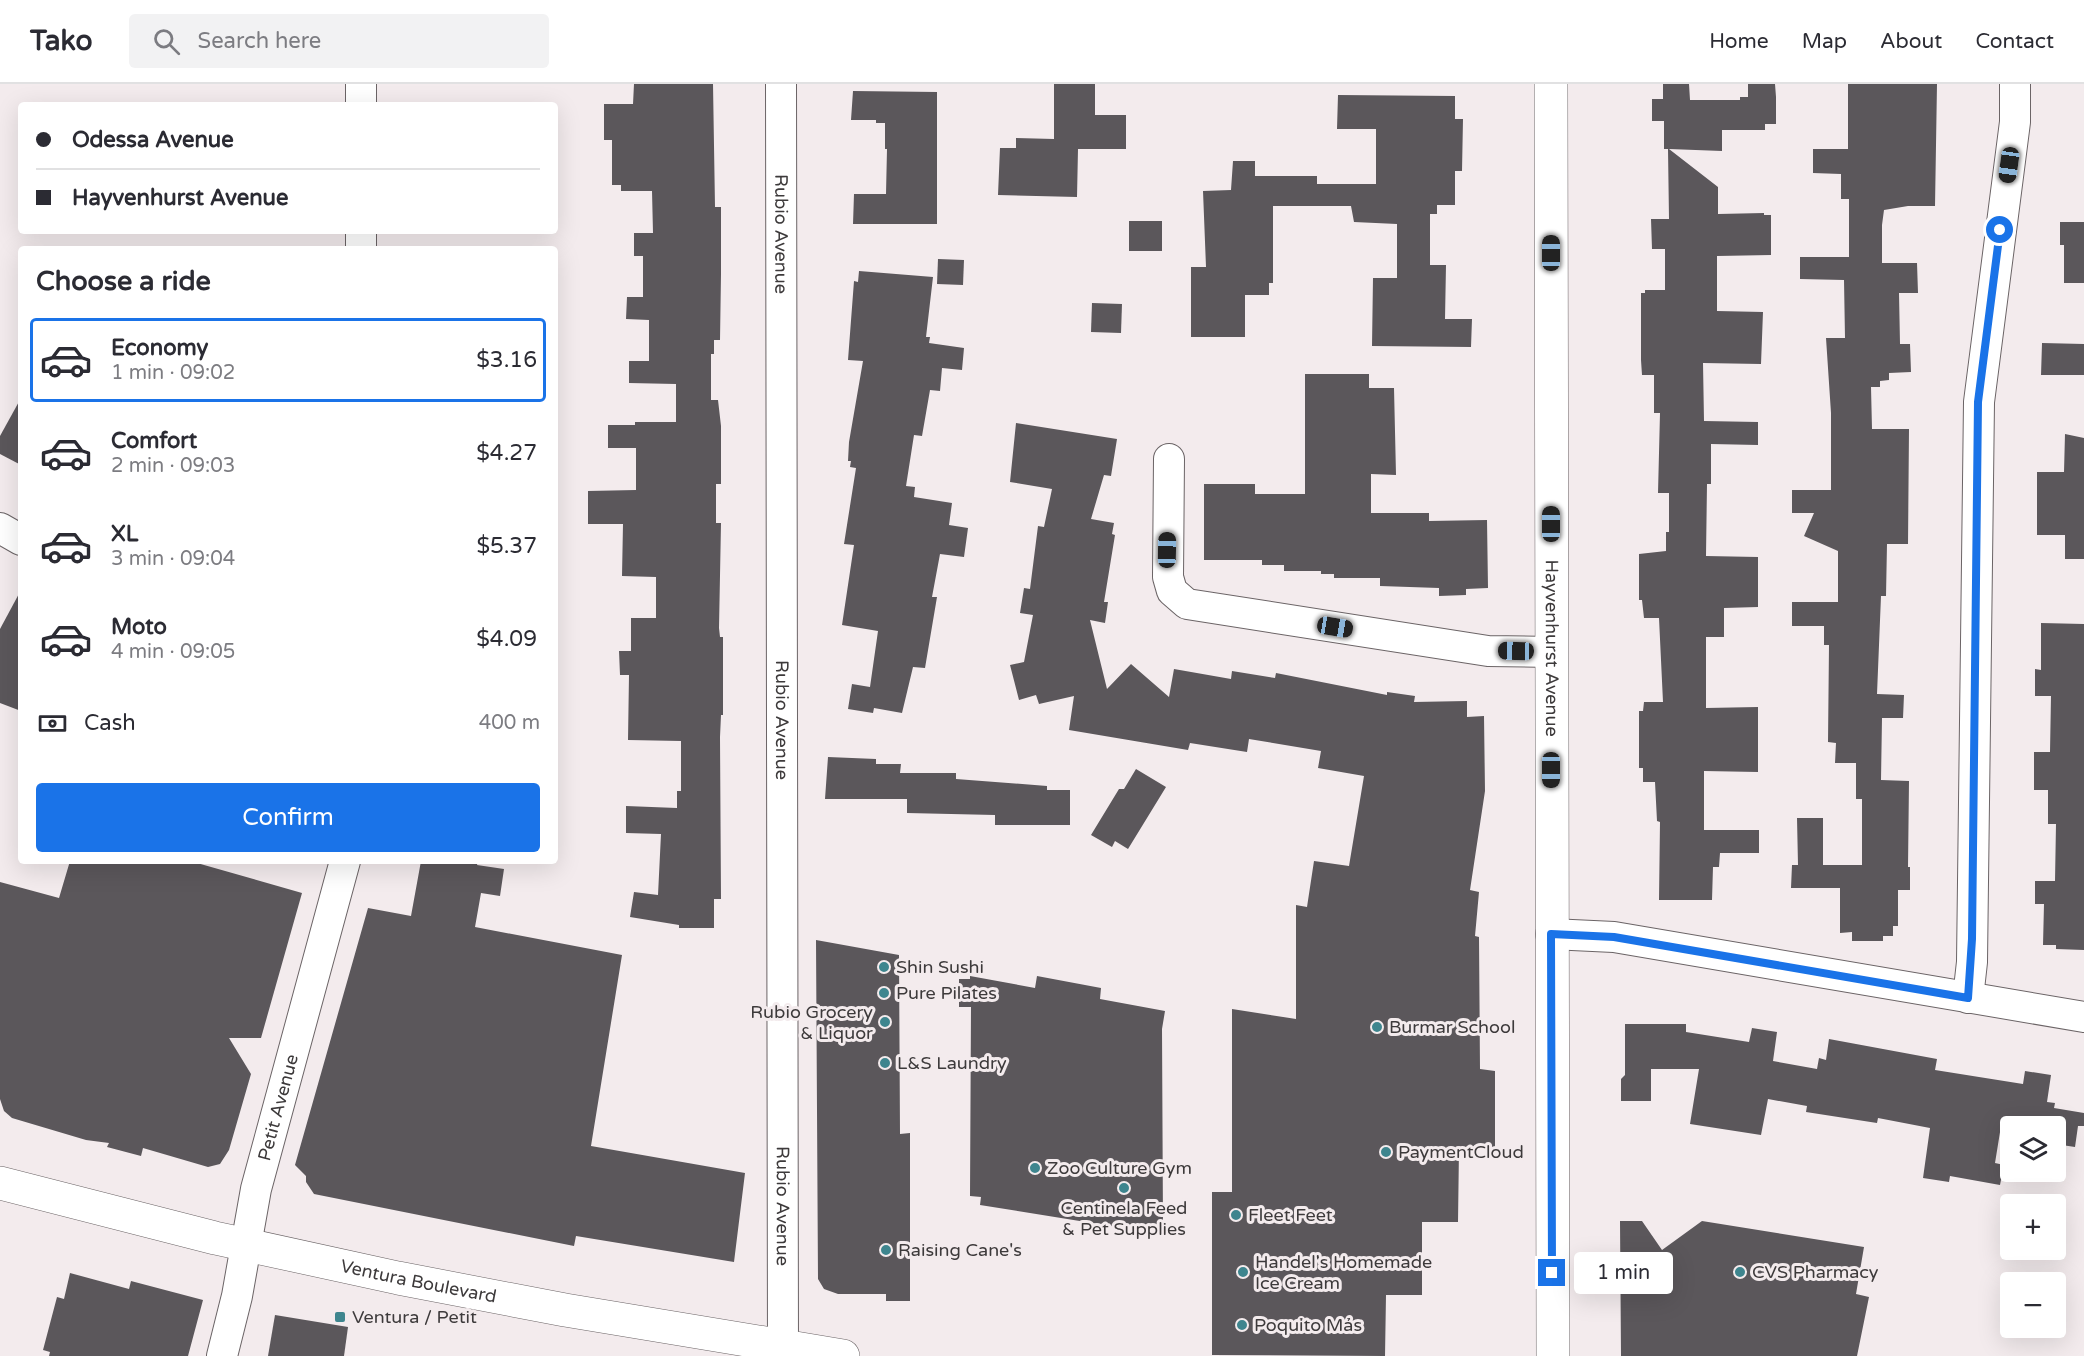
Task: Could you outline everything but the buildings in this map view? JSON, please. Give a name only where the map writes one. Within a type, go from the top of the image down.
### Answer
[{"type":"main road","name":"Hayvenhurst Avenue","points":[[1551,84],[1553,1356]]},
{"type":"main road","name":"Ventura Boulevard","points":[[0,1183],[246,1245],[565,1310],[783,1350],[843,1356]]},
{"type":"street","points":[[361,84],[361,102]]},
{"type":"street","name":"Rubio Avenue","points":[[781,84],[783,1350]]},
{"type":"street","points":[[1968,998],[1972,951],[1978,402],[2015,122],[2014,84]]},
{"type":"street","points":[[1169,459],[1168,577],[1172,591],[1179,599],[1200,608],[1488,651],[1551,652]]},
{"type":"street","points":[[0,528],[18,538]]},
{"type":"street","name":"Petit Avenue","points":[[222,1356],[256,1189],[344,864]]},
{"type":"street","points":[[1551,934],[1614,937],[2084,1017]]},
{"type":"place","name":"Shin Sushi","points":[[884,967]]},
{"type":"place","name":"Pure Pilates","points":[[884,993]]},
{"type":"place","name":"Rubio Grocery & Liquor","points":[[885,1022]]},
{"type":"place","name":"Burmar School","points":[[1377,1027]]},
{"type":"place","name":"L&S Laundry","points":[[885,1063]]},
{"type":"place","name":"PaymentCloud","points":[[1386,1152]]},
{"type":"place","name":"Zoo Culture Gym","points":[[1035,1168]]},
{"type":"place","name":"Centinela Feed & Pet Supplies","points":[[1124,1188]]},
{"type":"place","name":"Fleet Feet","points":[[1236,1215]]},
{"type":"place","name":"Raising Cane's","points":[[886,1250]]},
{"type":"place","name":"Handel's Homemade Ice Cream","points":[[1243,1272]]},
{"type":"place","name":"CVS Pharmacy","points":[[1740,1272]]},
{"type":"place","name":"Ventura / Petit","points":[[340,1317]]},
{"type":"place","name":"Poquito Más","points":[[1242,1325]]},
{"type":"route","points":[[1552,1273],[1551,934],[1614,937],[1968,998],[1972,962],[1978,402],[2000,230]]}]
